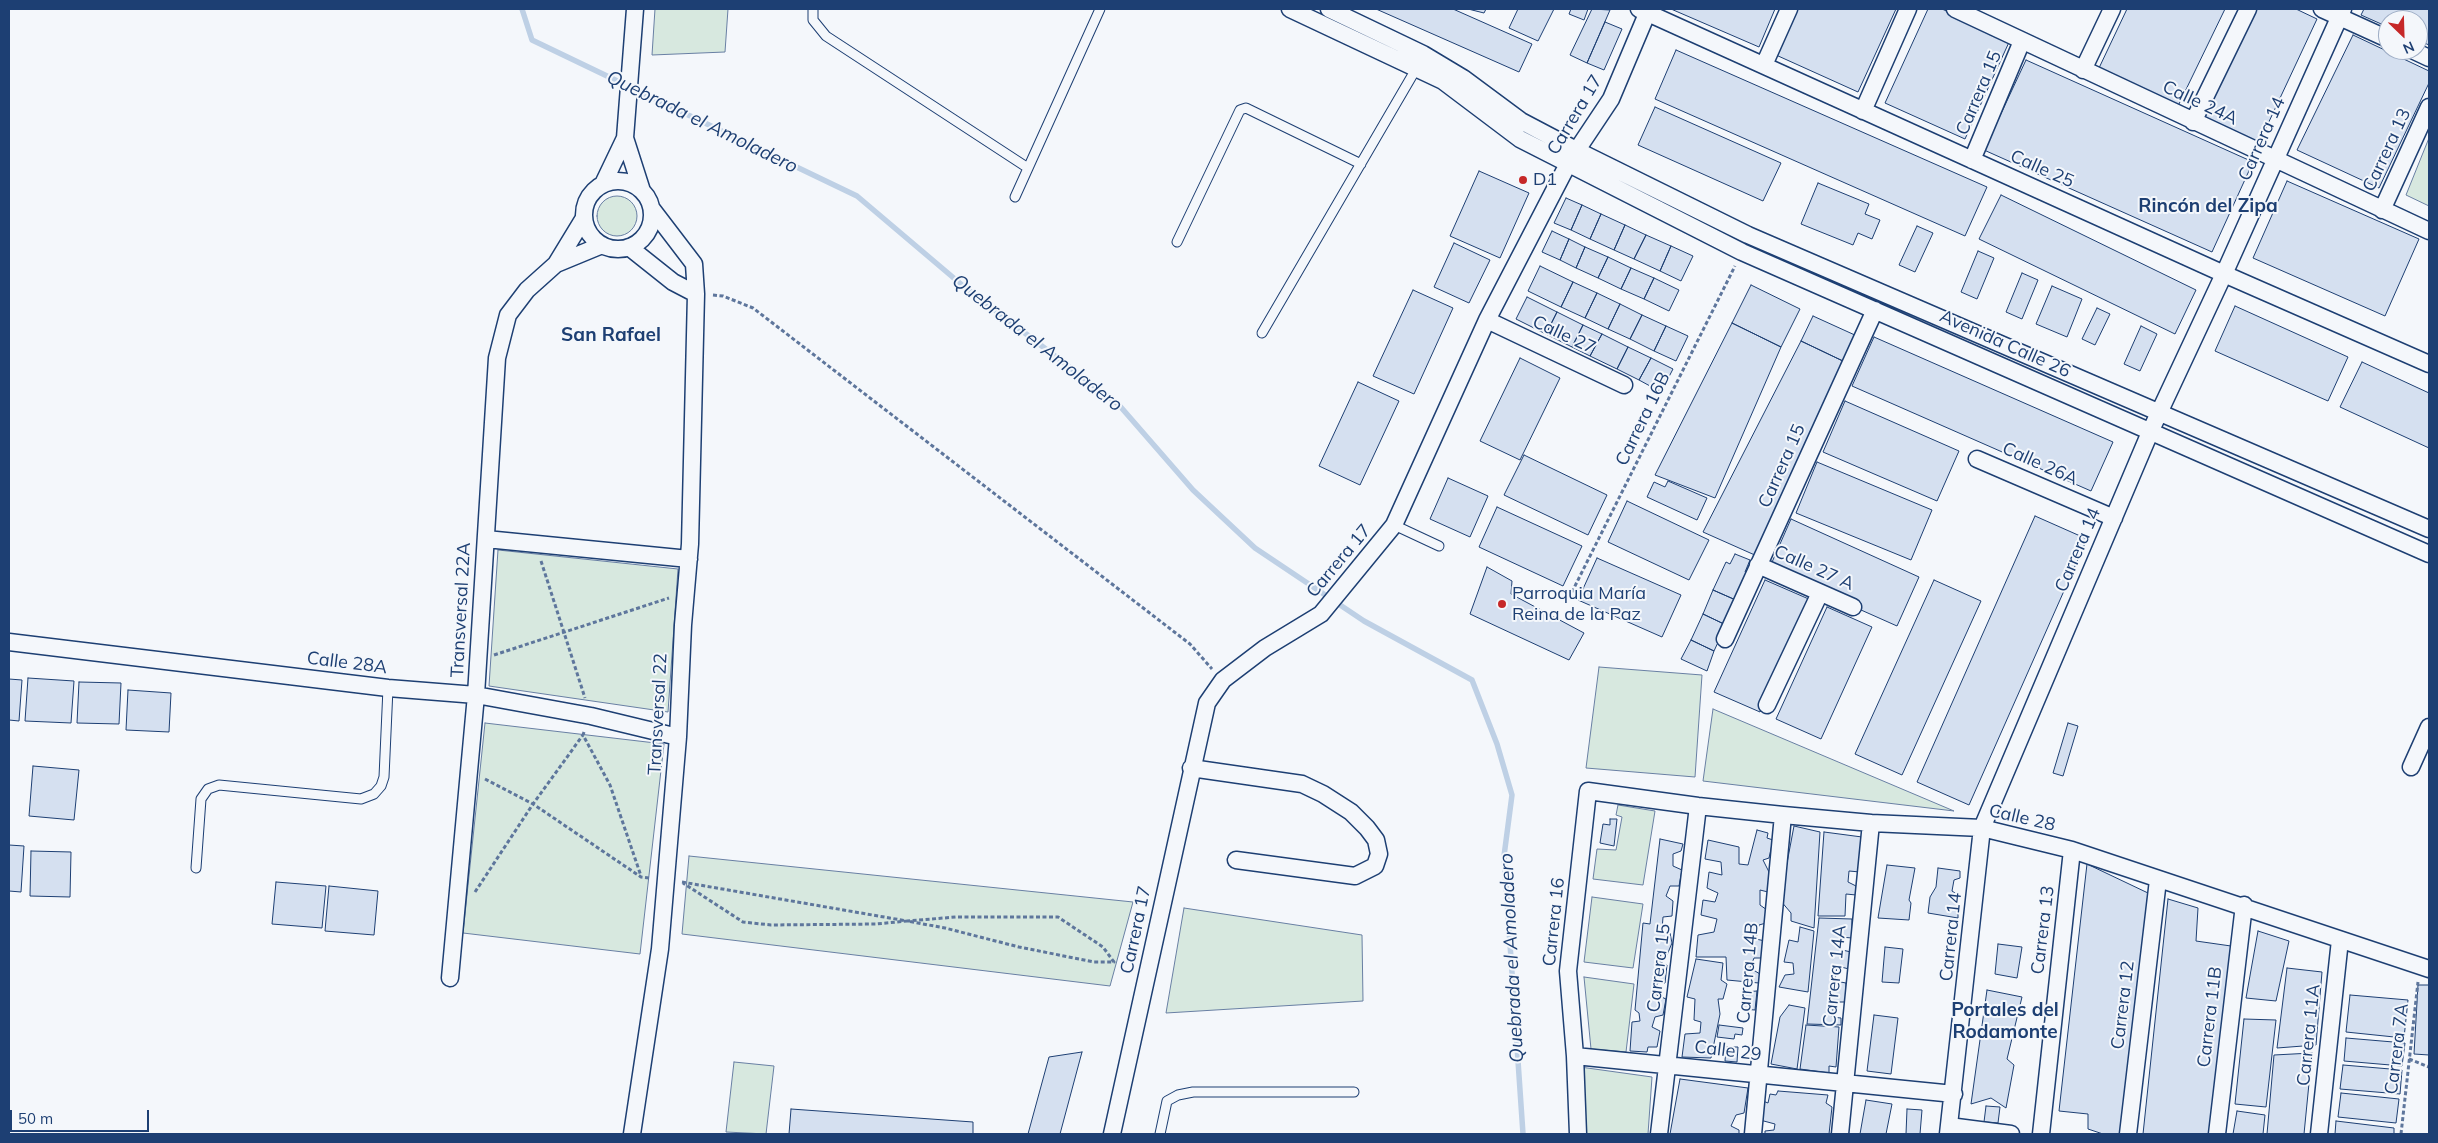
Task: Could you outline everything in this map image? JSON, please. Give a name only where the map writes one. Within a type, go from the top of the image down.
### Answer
[{"type":"street","points":[[556,264],[584,218],[588,198],[603,184],[625,138],[636,9]]},
{"type":"street","points":[[1290,9],[1443,81],[1520,139],[1573,157]]},
{"type":"street","points":[[1329,9],[1423,54],[1463,78],[1573,157]]},
{"type":"street","points":[[1764,65],[1789,9]]},
{"type":"street","points":[[1863,111],[1908,9]]},
{"type":"street","name":"Calle 24A","points":[[1954,9],[2429,231]]},
{"type":"street","points":[[2083,70],[2112,9]]},
{"type":"street","points":[[2193,122],[2248,9]]},
{"type":"street","points":[[2322,9],[2341,13],[2378,33]]},
{"type":"street","name":"Carrera 17","points":[[1112,1134],[1191,768],[1207,703],[1222,680],[1266,648],[1321,614],[1394,525],[1487,320],[1573,157],[1611,99],[1645,10]]},
{"type":"street","name":"Calle 25","points":[[1645,10],[1863,111],[2429,364]]},
{"type":"street","name":"Carrera 14","points":[[1948,1130],[1954,1094],[1982,828],[2151,430],[2224,274],[2341,13]]},
{"type":"street","name":"Carrera 15","points":[[1972,160],[2022,41]]},
{"type":"street","name":"Carrera 13","points":[[2382,210],[2429,107]]},
{"type":"street","points":[[584,218],[586,229],[592,238],[602,245],[620,249],[629,247],[639,241],[647,232],[651,221],[652,209],[642,191],[625,138]]},
{"type":"street","name":"Avenida Calle 26","points":[[1573,157],[1742,252],[2151,430],[2429,554]]},
{"type":"street","name":"Avenida Calle 26","points":[[1573,157],[1748,235],[2429,529]]},
{"type":"street","points":[[603,184],[624,181],[642,191]]},
{"type":"street","name":"Transversal 22","points":[[632,1134],[658,958],[674,882],[678,737],[689,559],[696,294],[694,264],[652,209]]},
{"type":"street","points":[[556,264],[602,245]]},
{"type":"street","points":[[629,247],[673,282],[696,294]]},
{"type":"street","name":"Transversal 22A","points":[[450,978],[476,695],[497,358],[508,315],[527,290],[556,264]]},
{"type":"street","name":"Carrera 15","points":[[1725,639],[1875,310]]},
{"type":"street","name":"Calle 27","points":[[1487,320],[1624,385]]},
{"type":"street","name":"Calle 26A","points":[[1977,459],[2114,518]]},
{"type":"street","points":[[486,539],[689,559]]},
{"type":"street","name":"Calle 27 A","points":[[1758,565],[1853,608]]},
{"type":"street","points":[[1767,705],[1820,593]]},
{"type":"street","name":"Calle 28A","points":[[9,642],[388,688],[476,695],[591,716],[678,737]]},
{"type":"street","points":[[2412,767],[2429,728]]},
{"type":"street","points":[[1191,768],[1302,784],[1324,794],[1351,812],[1368,828],[1376,840],[1379,854],[1375,866],[1355,876],[1236,860]]},
{"type":"street","name":"Calle 28","points":[[1588,791],[1782,815],[1871,823],[1982,828],[2072,850],[2158,880],[2244,905],[2425,968]]},
{"type":"street","name":"Carrera 16","points":[[1575,1056],[1568,971],[1588,791]]},
{"type":"street","name":"Carrera 15","points":[[1659,1134],[1698,806]]},
{"type":"street","name":"Carrera 14B","points":[[1753,1134],[1782,815]]},
{"type":"street","name":"Carrera 14A","points":[[1840,1134],[1871,823]]},
{"type":"street","name":"Carrera 13","points":[[2041,1134],[2072,850]]},
{"type":"street","name":"Carrera 12","points":[[2128,1134],[2158,880]]},
{"type":"street","name":"Carrera 11B","points":[[2217,1134],[2244,905]]},
{"type":"street","name":"Carrera 11A","points":[[2319,1134],[2340,940]]},
{"type":"street","points":[[1575,1056],[1578,1134]]},
{"type":"street","name":"Calle 29","points":[[1575,1056],[1954,1094]]},
{"type":"street","points":[[1948,1130],[2011,1134]]},
{"type":"lane","points":[[813,9],[813,20],[826,36],[1028,168]]},
{"type":"lane","points":[[1015,197],[1100,9]]},
{"type":"lane","points":[[1262,333],[1416,69]]},
{"type":"lane","points":[[1177,242],[1240,110],[1246,108],[1361,164]]},
{"type":"lane","points":[[1394,525],[1439,546]]},
{"type":"lane","points":[[196,868],[201,799],[208,790],[219,785],[361,799],[374,794],[381,786],[384,778],[388,688]]},
{"type":"lane","points":[[1160,1134],[1167,1101],[1178,1095],[1193,1092],[1354,1092]]},
{"type":"path","name":"Carrera 16B","points":[[1569,598],[1742,252]]},
{"type":"path","points":[[696,294],[723,296],[754,308],[1190,644],[1222,680]]},
{"type":"path","points":[[456,913],[480,887],[533,804],[582,735],[591,716],[535,544]]},
{"type":"path","points":[[478,660],[686,592]]},
{"type":"path","points":[[582,735],[610,785],[641,877]]},
{"type":"path","points":[[469,771],[533,804],[641,877],[674,882],[907,921],[1094,962],[1114,962],[1103,947],[1058,917],[956,917],[907,921],[876,924],[781,925],[743,922],[674,882]]},
{"type":"path","name":"Carrera 7A","points":[[2400,1134],[2409,1059],[2425,968]]},
{"type":"path","points":[[2409,1059],[2429,1068]]},
{"type":"shaded area","points":[[655,9],[728,9],[725,52],[652,55]]},
{"type":"shaded area","points":[[2429,138],[2429,206],[2406,195]]},
{"type":"shaded area","points":[[621,196],[628,199],[634,205],[637,216],[636,224],[628,233],[621,236],[613,236],[606,233],[598,224],[597,212],[600,205],[609,197]]},
{"type":"shaded area","points":[[498,550],[678,569],[668,712],[489,686]]},
{"type":"shaded area","points":[[1599,667],[1702,675],[1695,777],[1586,768]]},
{"type":"shaded area","points":[[1713,709],[1954,811],[1703,781]]},
{"type":"shaded area","points":[[485,723],[664,744],[640,954],[463,933]]},
{"type":"shaded area","points":[[1618,805],[1655,811],[1643,885],[1593,879],[1597,849],[1616,850],[1622,817],[1616,815]]},
{"type":"shaded area","points":[[689,856],[1133,902],[1110,986],[682,934]]},
{"type":"shaded area","points":[[1592,897],[1643,904],[1633,968],[1584,962]]},
{"type":"shaded area","points":[[1184,908],[1362,935],[1363,1001],[1166,1013]]},
{"type":"shaded area","points":[[1584,977],[1634,984],[1626,1052],[1591,1049]]},
{"type":"shaded area","points":[[734,1062],[774,1066],[766,1134],[726,1132]]},
{"type":"shaded area","points":[[1580,1067],[1652,1077],[1648,1134],[1582,1134]]},
{"type":"building","points":[[1376,9],[1453,9],[1532,44],[1519,72]]},
{"type":"building","points":[[1468,9],[1486,9],[1484,13]]},
{"type":"building","points":[[1518,9],[1554,9],[1538,41],[1509,28]]},
{"type":"building","points":[[1571,9],[1588,9],[1584,20],[1569,14]]},
{"type":"building","points":[[1592,9],[1610,10],[1587,63],[1570,55]]},
{"type":"building","points":[[1671,9],[1775,9],[1759,47]]},
{"type":"building","points":[[1798,9],[1896,9],[1858,92],[1776,55]]},
{"type":"building","points":[[1928,9],[1942,9],[2010,40],[1965,139],[1885,103]]},
{"type":"building","points":[[2127,9],[2225,9],[2178,106],[2099,68]]},
{"type":"building","points":[[2256,9],[2296,9],[2317,19],[2259,143],[2204,117]]},
{"type":"building","points":[[2364,9],[2429,9],[2429,45],[2428,10],[2378,10],[2378,23],[2361,15]]},
{"type":"building","points":[[1605,22],[1622,29],[1604,70],[1587,63]]},
{"type":"building","points":[[2353,35],[2378,47],[2378,60],[2406,60],[2429,71],[2429,83],[2379,188],[2297,150]]},
{"type":"building","points":[[1676,50],[1987,187],[1965,236],[1655,99]]},
{"type":"building","points":[[2026,60],[2253,162],[2212,252],[1984,150]]},
{"type":"building","points":[[1655,107],[1781,163],[1763,201],[1638,145]]},
{"type":"building","points":[[1479,171],[1529,193],[1500,258],[1450,236]]},
{"type":"building","points":[[2287,181],[2419,239],[2385,316],[2253,258]]},
{"type":"building","points":[[1818,183],[1869,204],[1865,214],[1880,220],[1872,239],[1858,233],[1853,245],[1801,224]]},
{"type":"building","points":[[2001,195],[2196,290],[2175,334],[1979,239]]},
{"type":"building","points":[[1566,198],[1582,205],[1571,230],[1554,223]]},
{"type":"building","points":[[1582,205],[1601,214],[1590,239],[1571,230]]},
{"type":"building","points":[[1601,214],[1625,225],[1614,250],[1590,239]]},
{"type":"building","points":[[1625,225],[1646,235],[1634,259],[1614,250]]},
{"type":"building","points":[[1917,226],[1933,233],[1915,272],[1899,265]]},
{"type":"building","points":[[1552,231],[1569,239],[1560,260],[1542,252]]},
{"type":"building","points":[[1646,235],[1671,246],[1660,271],[1634,259]]},
{"type":"building","points":[[1569,239],[1585,247],[1576,268],[1560,260]]},
{"type":"building","points":[[1454,243],[1490,260],[1469,303],[1434,287]]},
{"type":"building","points":[[1671,246],[1693,256],[1681,281],[1660,271]]},
{"type":"building","points":[[1585,247],[1608,257],[1598,278],[1576,268]]},
{"type":"building","points":[[1978,251],[1994,258],[1977,299],[1961,292]]},
{"type":"building","points":[[1608,257],[1631,268],[1621,289],[1598,278]]},
{"type":"building","points":[[1540,266],[1573,282],[1561,307],[1528,291]]},
{"type":"building","points":[[1631,268],[1654,278],[1644,299],[1621,289]]},
{"type":"building","points":[[2022,273],[2038,280],[2022,319],[2006,312]]},
{"type":"building","points":[[1654,278],[1679,290],[1669,311],[1644,299]]},
{"type":"building","points":[[1573,282],[1597,293],[1585,318],[1561,307]]},
{"type":"building","points":[[1751,285],[1800,309],[1781,347],[1732,323]]},
{"type":"building","points":[[2052,286],[2082,299],[2067,337],[2036,324]]},
{"type":"building","points":[[1413,290],[1453,308],[1414,394],[1373,376]]},
{"type":"building","points":[[1597,293],[1620,304],[1608,329],[1585,318]]},
{"type":"building","points":[[1527,297],[1557,312],[1546,334],[1516,319]]},
{"type":"building","points":[[1620,304],[1642,315],[1630,339],[1608,329]]},
{"type":"building","points":[[2235,306],[2348,357],[2328,401],[2215,351]]},
{"type":"building","points":[[2097,308],[2110,314],[2095,345],[2082,339]]},
{"type":"building","points":[[1557,312],[1583,325],[1572,347],[1546,334]]},
{"type":"building","points":[[1642,315],[1666,326],[1654,351],[1630,339]]},
{"type":"building","points":[[1813,316],[1857,336],[1845,362],[1801,341]]},
{"type":"building","points":[[1732,323],[1781,347],[1715,498],[1655,475]]},
{"type":"building","points":[[1583,325],[1602,334],[1590,356],[1572,347]]},
{"type":"building","points":[[1666,326],[1688,336],[1676,361],[1654,351]]},
{"type":"building","points":[[2141,326],[2157,334],[2140,371],[2124,364]]},
{"type":"building","points":[[1602,334],[1628,347],[1617,369],[1590,356]]},
{"type":"building","points":[[1874,337],[2113,442],[2091,491],[1852,386]]},
{"type":"building","points":[[1801,341],[1845,362],[1757,556],[1703,532]]},
{"type":"building","points":[[1628,347],[1651,358],[1639,380],[1617,369]]},
{"type":"building","points":[[1520,358],[1560,378],[1520,460],[1480,441]]},
{"type":"building","points":[[1651,358],[1673,369],[1661,392],[1639,380]]},
{"type":"building","points":[[2362,362],[2429,393],[2429,448],[2340,407]]},
{"type":"building","points":[[1358,382],[1399,401],[1360,485],[1319,466]]},
{"type":"building","points":[[1845,401],[1959,451],[1937,501],[1823,452]]},
{"type":"building","points":[[1524,455],[1607,495],[1588,535],[1504,495]]},
{"type":"building","points":[[1817,462],[1932,510],[1911,560],[1796,513]]},
{"type":"building","points":[[1448,478],[1488,496],[1470,537],[1430,519]]},
{"type":"building","points":[[1668,481],[1707,498],[1697,520],[1647,497],[1654,482],[1665,487]]},
{"type":"building","points":[[1627,501],[1709,540],[1689,580],[1608,542]]},
{"type":"building","points":[[1497,507],[1582,546],[1563,586],[1479,547]]},
{"type":"building","points":[[2035,516],[2087,539],[1969,805],[1917,782]]},
{"type":"building","points":[[1791,519],[1919,577],[1897,626],[1769,569]]},
{"type":"building","points":[[1735,554],[1750,560],[1745,572],[1750,574],[1738,601],[1713,590],[1726,562],[1730,564]]},
{"type":"building","points":[[1597,558],[1681,595],[1662,637],[1578,600]]},
{"type":"building","name":"Parroquia María Reina de la Paz","points":[[1487,567],[1512,581],[1511,594],[1584,633],[1569,660],[1470,614]]},
{"type":"building","points":[[1765,580],[1811,600],[1760,712],[1714,692]]},
{"type":"building","points":[[1934,580],[1981,601],[1902,775],[1855,754]]},
{"type":"building","points":[[1713,590],[1738,601],[1726,625],[1703,614]]},
{"type":"building","points":[[1827,607],[1872,627],[1821,739],[1776,719]]},
{"type":"building","points":[[1703,614],[1726,625],[1714,651],[1691,640]]},
{"type":"building","points":[[1691,640],[1714,651],[1707,671],[1681,659]]},
{"type":"building","points":[[28,678],[74,681],[71,723],[25,721]]},
{"type":"building","points":[[9,679],[22,680],[19,721],[9,720]]},
{"type":"building","points":[[79,682],[121,683],[119,724],[77,723]]},
{"type":"building","points":[[128,690],[171,693],[169,732],[126,730]]},
{"type":"building","points":[[2068,723],[2078,726],[2063,776],[2053,773]]},
{"type":"building","points":[[33,766],[79,770],[74,820],[29,816]]},
{"type":"building","points":[[1610,819],[1617,819],[1614,846],[1600,843],[1603,824],[1610,825]]},
{"type":"building","points":[[1794,826],[1820,832],[1814,928],[1791,921],[1791,913],[1780,900]]},
{"type":"building","points":[[1757,830],[1768,833],[1767,838],[1773,840],[1769,858],[1763,860],[1770,874],[1768,892],[1760,890],[1760,905],[1767,910],[1766,923],[1759,925],[1756,939],[1765,941],[1762,958],[1754,958],[1750,968],[1760,974],[1759,983],[1727,980],[1726,957],[1696,957],[1698,935],[1714,932],[1717,919],[1701,915],[1703,900],[1715,902],[1718,893],[1707,888],[1709,872],[1722,875],[1721,862],[1705,859],[1708,840],[1739,847],[1739,864],[1748,865]]},
{"type":"building","points":[[1824,832],[1862,837],[1860,872],[1849,871],[1848,882],[1856,886],[1856,895],[1846,894],[1845,916],[1818,916]]},
{"type":"building","points":[[1660,839],[1683,844],[1681,851],[1673,854],[1673,866],[1682,870],[1679,886],[1670,886],[1666,896],[1673,901],[1672,916],[1663,917],[1662,930],[1670,933],[1672,943],[1667,955],[1661,953],[1660,962],[1667,965],[1665,983],[1657,983],[1657,995],[1666,999],[1663,1015],[1655,1017],[1652,1027],[1660,1031],[1657,1047],[1648,1047],[1647,1052],[1630,1051],[1632,1022],[1640,1021],[1639,1013],[1635,1010],[1643,923],[1650,924]]},
{"type":"building","points":[[9,845],[24,846],[21,892],[9,891]]},
{"type":"building","points":[[31,851],[71,852],[70,897],[30,896]]},
{"type":"building","points":[[2087,864],[2148,893],[2122,1134],[2103,1134],[2088,1129],[2088,1114],[2059,1111]]},
{"type":"building","points":[[1887,865],[1915,868],[1909,900],[1911,903],[1909,920],[1878,918]]},
{"type":"building","points":[[1938,868],[1960,871],[1960,878],[1954,880],[1952,891],[1958,895],[1958,918],[1928,913],[1930,897],[1936,887]]},
{"type":"building","points":[[276,882],[326,886],[322,928],[272,924]]},
{"type":"building","points":[[329,886],[378,891],[374,935],[325,931]]},
{"type":"building","points":[[2168,899],[2198,908],[2196,941],[2231,946],[2210,1134],[2143,1134]]},
{"type":"building","points":[[1819,918],[1852,919],[1852,938],[1840,937],[1838,949],[1851,952],[1849,969],[1837,966],[1835,981],[1846,983],[1846,1002],[1834,1002],[1832,1017],[1841,1018],[1841,1025],[1807,1024]]},
{"type":"building","points":[[1800,927],[1814,931],[1808,992],[1779,987],[1785,975],[1794,974],[1793,963],[1784,962],[1789,940],[1798,942]]},
{"type":"building","points":[[2258,931],[2289,941],[2276,1001],[2246,998]]},
{"type":"building","points":[[1998,944],[2022,947],[2017,978],[1995,974]]},
{"type":"building","points":[[1885,947],[1903,949],[1899,983],[1882,982]]},
{"type":"building","points":[[1696,959],[1723,963],[1721,980],[1727,984],[1723,999],[1718,999],[1720,1014],[1711,1058],[1682,1057],[1685,1034],[1700,1033],[1701,1022],[1694,1020],[1695,999],[1687,997]]},
{"type":"building","points":[[2287,968],[2322,972],[2316,1045],[2277,1048]]},
{"type":"building","points":[[2418,985],[2429,985],[2429,1055],[2414,1054]]},
{"type":"building","points":[[1987,990],[2022,997],[2007,1059],[2014,1065],[2006,1108],[1991,1098],[1971,1104]]},
{"type":"building","points":[[1757,991],[1755,1010],[1742,1009],[1744,992]]},
{"type":"building","points":[[2350,995],[2408,1000],[2404,1038],[2346,1032]]},
{"type":"building","points":[[1789,1005],[1805,1008],[1797,1069],[1771,1064],[1780,1017]]},
{"type":"building","points":[[1874,1015],[1898,1018],[1891,1074],[1867,1071]]},
{"type":"building","points":[[2244,1019],[2276,1020],[2266,1107],[2235,1104]]},
{"type":"building","points":[[1719,1025],[1743,1028],[1742,1035],[1735,1034],[1734,1039],[1717,1037]]},
{"type":"building","points":[[1806,1025],[1839,1027],[1836,1067],[1829,1066],[1829,1073],[1800,1069]]},
{"type":"building","points":[[2346,1038],[2405,1043],[2402,1066],[2344,1061]]},
{"type":"building","points":[[1726,1047],[1738,1047],[1737,1062],[1725,1061]]},
{"type":"building","points":[[1082,1052],[1060,1134],[1028,1134],[1049,1057]]},
{"type":"building","points":[[2312,1053],[2304,1134],[2267,1134],[2274,1055]]},
{"type":"building","points":[[2343,1065],[2402,1070],[2400,1094],[2340,1089]]},
{"type":"building","points":[[1680,1079],[1748,1088],[1744,1113],[1736,1115],[1731,1126],[1739,1130],[1739,1134],[1670,1134]]},
{"type":"building","points":[[1778,1091],[1828,1095],[1826,1103],[1832,1107],[1829,1134],[1765,1134],[1765,1131],[1774,1130],[1775,1124],[1760,1120],[1763,1101],[1768,1103],[1770,1094],[1776,1095]]},
{"type":"building","points":[[2341,1093],[2399,1099],[2396,1123],[2338,1117]]},
{"type":"building","points":[[1866,1100],[1892,1104],[1886,1134],[1860,1134]]},
{"type":"building","points":[[1986,1106],[2000,1107],[1998,1123],[1984,1122]]},
{"type":"building","points":[[791,1109],[973,1122],[973,1134],[789,1134]]},
{"type":"building","points":[[1907,1109],[1922,1110],[1920,1134],[1906,1134]]},
{"type":"building","points":[[2237,1111],[2265,1115],[2263,1134],[2233,1134]]},
{"type":"building","points":[[2336,1121],[2394,1128],[2394,1134],[2335,1134]]},
{"type":"waterway","name":"Quebrada el Amoladero","points":[[522,9],[532,40],[857,196],[962,285],[1119,405],[1193,490],[1255,548],[1364,621],[1472,680],[1497,744],[1512,795],[1504,856],[1523,1134]]},
{"type":"place","name":"D1","points":[[1523,180]]},
{"type":"place","name":"Parroquia María Reina de la Paz","points":[[1502,604]]},
{"type":"district","name":"Rincón del Zipa","points":[[2208,206]]},
{"type":"district","name":"San Rafael","points":[[611,335]]},
{"type":"district","name":"Portales del Rodamonte","points":[[2005,1021]]}]
